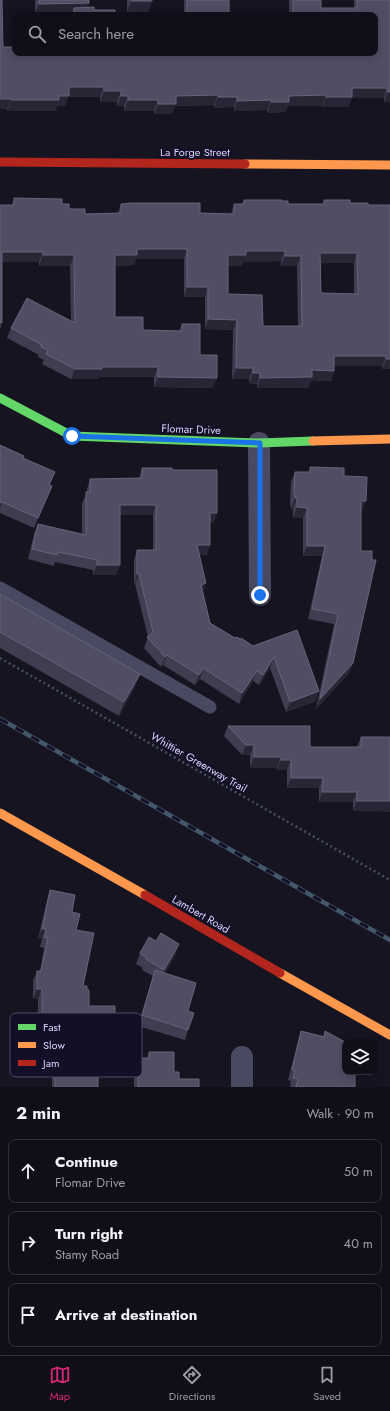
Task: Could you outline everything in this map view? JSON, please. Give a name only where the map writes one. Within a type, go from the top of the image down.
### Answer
[{"type":"street","name":"La Forge Street","points":[[0,162],[390,165]]},
{"type":"street","name":"Flomar Drive","points":[[0,398],[72,436],[260,443],[390,439]]},
{"type":"street","points":[[260,443],[260,595]]},
{"type":"street","name":"Lambert Road","points":[[0,813],[390,1035]]},
{"type":"street","points":[[242,1057],[242,1087]]},
{"type":"lane","points":[[0,588],[210,707]]},
{"type":"path","name":"Whittier Greenway Trail","points":[[0,658],[390,880]]},
{"type":"building","points":[[0,0],[2,0],[3,47],[12,47],[12,56],[378,56],[378,12],[293,12],[293,0],[321,0],[321,8],[357,8],[357,0],[390,0],[390,92],[387,92],[387,88],[352,88],[352,97],[326,97],[326,95],[289,96],[289,102],[271,102],[271,100],[237,101],[237,97],[218,97],[218,95],[176,96],[176,104],[158,104],[158,100],[128,100],[128,96],[121,96],[121,91],[104,91],[104,87],[69,87],[69,96],[59,96],[59,100],[0,99]]},
{"type":"building","points":[[39,0],[89,0],[89,3],[39,4]]},
{"type":"building","points":[[152,0],[152,1],[131,1]]},
{"type":"building","points":[[187,0],[229,0],[229,12],[187,12]]},
{"type":"building","points":[[94,7],[94,10],[115,10],[115,12],[74,12],[74,8]]},
{"type":"building","points":[[14,198],[62,199],[62,204],[69,204],[69,209],[85,209],[85,214],[121,213],[121,204],[131,203],[200,203],[200,213],[234,214],[234,204],[244,204],[244,200],[282,200],[288,201],[288,204],[324,204],[324,200],[350,200],[350,203],[390,205],[390,359],[386,359],[386,356],[334,356],[334,371],[312,370],[312,377],[260,378],[260,373],[253,373],[253,368],[236,368],[237,320],[208,319],[208,287],[187,287],[187,249],[137,249],[137,255],[115,255],[115,317],[143,317],[143,330],[182,331],[182,324],[200,324],[200,355],[217,355],[217,378],[158,377],[158,367],[102,367],[102,369],[75,369],[46,354],[48,350],[41,347],[42,345],[11,328],[27,298],[75,323],[74,255],[43,255],[43,252],[2,252],[2,323],[0,322],[0,205],[14,205]],"holes":[[[246,251],[285,251],[285,256],[301,256],[302,326],[263,326],[262,295],[228,294],[228,255],[246,255]],[[320,253],[357,253],[358,294],[321,293]]]},
{"type":"building","points":[[0,445],[24,456],[23,458],[55,472],[49,485],[52,486],[38,518],[2,502],[0,503]]},
{"type":"building","points":[[310,467],[344,468],[344,476],[367,477],[366,501],[361,501],[361,551],[372,551],[372,560],[376,560],[353,663],[320,699],[338,614],[312,609],[325,546],[307,546],[307,508],[297,507],[297,498],[295,498],[294,491],[295,472],[310,472]]},
{"type":"building","points":[[142,468],[217,470],[217,513],[210,513],[210,545],[197,545],[206,583],[201,585],[210,623],[235,638],[241,638],[253,646],[297,630],[319,691],[290,702],[274,657],[263,675],[257,671],[242,693],[203,668],[199,675],[167,655],[165,657],[147,637],[153,632],[139,574],[137,574],[137,550],[156,550],[156,505],[120,505],[120,565],[97,565],[97,560],[58,552],[57,555],[32,549],[38,524],[86,535],[86,492],[90,492],[90,479],[142,478]]},
{"type":"building","points":[[0,594],[140,674],[124,702],[0,632]]},
{"type":"building","points":[[228,726],[310,726],[310,747],[361,747],[361,737],[390,737],[390,801],[357,801],[357,792],[322,792],[323,778],[291,778],[291,760],[281,760],[281,757],[254,757],[254,745],[246,745]]},
{"type":"building","points":[[50,890],[75,895],[72,912],[80,914],[76,930],[94,933],[83,986],[87,986],[87,990],[89,990],[89,1006],[115,1006],[115,1013],[42,1013],[42,989],[37,989],[37,971],[41,971],[48,938],[44,937],[46,929],[42,929]]},
{"type":"building","points":[[161,933],[179,944],[164,970],[146,959],[147,958],[140,953],[149,937],[156,941]]},
{"type":"building","points":[[155,970],[196,983],[188,1011],[194,1013],[188,1030],[142,1015]]},
{"type":"building","points":[[301,1031],[324,1037],[325,1031],[342,1040],[342,1075],[355,1075],[355,1087],[296,1087],[298,1079],[293,1078],[295,1071],[292,1070]]},
{"type":"building","points":[[149,1052],[174,1052],[174,1072],[179,1072],[179,1079],[199,1079],[199,1087],[138,1087],[138,1077],[142,1077],[142,1058],[149,1058]]},
{"type":"building","points":[[55,1077],[98,1077],[98,1087],[55,1087]]},
{"type":"railway","points":[[0,719],[390,940]]},
{"type":"traffic: fast","points":[[0,398],[72,436],[259,443],[313,441]]},
{"type":"traffic: slow","points":[[245,164],[390,165]]},
{"type":"traffic: slow","points":[[313,441],[390,439]]},
{"type":"traffic: slow","points":[[0,813],[145,895]]},
{"type":"traffic: slow","points":[[280,973],[390,1035]]},
{"type":"traffic: jam","points":[[0,162],[245,164]]},
{"type":"traffic: jam","points":[[145,895],[280,973]]},
{"type":"route","points":[[72,436],[260,443],[260,595]]}]
